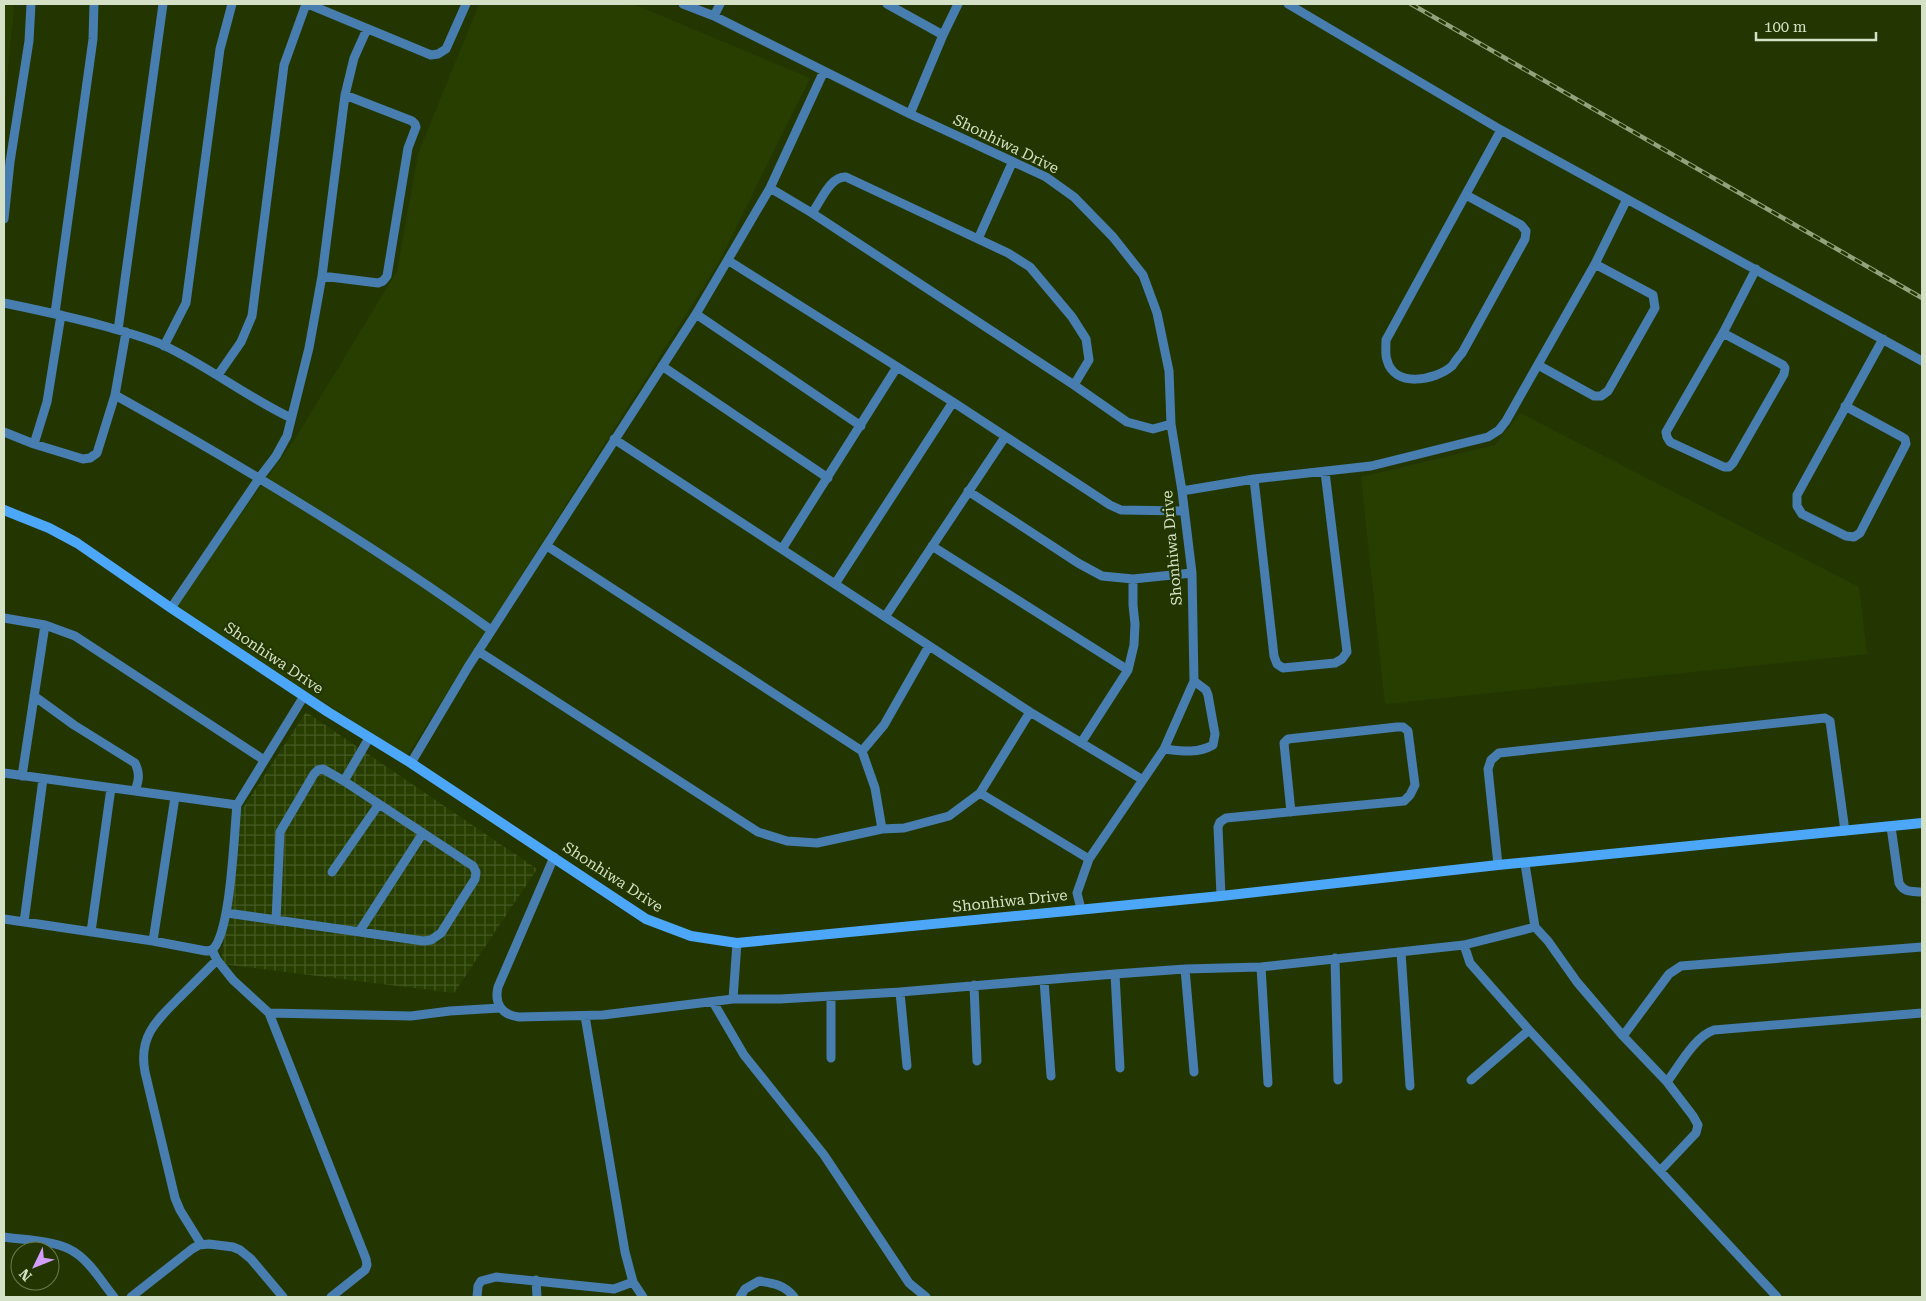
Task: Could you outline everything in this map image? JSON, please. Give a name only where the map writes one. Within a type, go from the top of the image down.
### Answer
[{"type":"street","points":[[4,219],[10,162],[29,41],[31,4]]},
{"type":"street","points":[[34,444],[47,402],[93,39],[94,4]]},
{"type":"street","points":[[4,432],[34,444],[83,459],[90,458],[97,453],[115,395],[163,4]]},
{"type":"street","points":[[164,346],[186,303],[220,49],[232,4]]},
{"type":"street","points":[[218,375],[241,342],[252,316],[284,65],[307,4],[430,55],[438,54],[446,49],[466,4]]},
{"type":"street","name":"Shonhiwa Drive","points":[[4,510],[49,528],[77,543],[304,696],[554,857],[646,919],[691,936],[737,943],[1081,909],[1077,893],[1089,859],[1164,748],[1194,681],[1192,573],[1182,491],[1171,424],[1169,370],[1157,313],[1144,275],[1113,237],[1074,198],[1046,177],[1012,163],[910,114],[714,16],[683,4]]},
{"type":"street","points":[[714,16],[720,4]]},
{"type":"street","points":[[887,4],[943,34]]},
{"type":"street","points":[[910,114],[943,34],[958,4]]},
{"type":"street","points":[[1288,4],[1501,130],[1922,361]]},
{"type":"street","points":[[171,608],[276,456],[287,436],[309,348],[322,276],[345,95],[354,58],[367,29]]},
{"type":"street","points":[[411,764],[478,651],[729,261],[770,188],[824,72]]},
{"type":"street","points":[[322,276],[378,283],[387,276],[408,148],[416,127],[412,121],[345,95]]},
{"type":"street","points":[[1466,195],[1521,225],[1526,231],[1525,239],[1462,353],[1451,366],[1431,376],[1411,380],[1400,377],[1387,361],[1386,340],[1501,130]]},
{"type":"street","points":[[978,239],[1012,163]]},
{"type":"street","points":[[812,213],[834,180],[846,177],[1008,253],[1030,267],[1086,339],[1089,360],[1074,385]]},
{"type":"street","points":[[770,188],[812,213],[1074,385],[1127,422],[1152,429],[1171,424]]},
{"type":"street","points":[[1182,491],[1254,479],[1371,466],[1488,437],[1499,430],[1506,421],[1595,264],[1627,200]]},
{"type":"street","points":[[729,261],[953,402],[1110,505],[1121,510],[1184,511]]},
{"type":"street","points":[[1538,365],[1594,396],[1601,396],[1608,391],[1655,308],[1652,295],[1595,264]]},
{"type":"street","points":[[1723,333],[1783,364],[1785,368],[1784,374],[1733,463],[1728,467],[1724,467],[1670,442],[1666,432],[1723,333],[1756,269]]},
{"type":"street","points":[[4,303],[58,314],[122,331],[164,346],[291,418]]},
{"type":"street","points":[[696,314],[861,426]]},
{"type":"street","points":[[1845,406],[1902,437],[1905,439],[1906,444],[1860,533],[1854,537],[1846,536],[1802,514],[1797,506],[1797,494],[1845,406],[1883,339]]},
{"type":"street","points":[[662,366],[828,478]]},
{"type":"street","points":[[782,549],[861,426],[896,367]]},
{"type":"street","points":[[115,395],[260,477],[447,598],[492,630]]},
{"type":"street","points":[[834,584],[953,402]]},
{"type":"street","points":[[885,617],[1005,436]]},
{"type":"street","points":[[614,440],[1030,712],[1143,780]]},
{"type":"street","points":[[1254,479],[1274,656],[1277,664],[1283,668],[1335,663],[1342,659],[1347,652],[1325,472]]},
{"type":"street","points":[[968,491],[1078,563],[1102,576],[1133,579],[1192,573]]},
{"type":"street","points":[[547,546],[862,751],[875,788],[882,829]]},
{"type":"street","points":[[932,546],[1128,670]]},
{"type":"street","points":[[1081,743],[1128,670],[1134,645],[1133,579]]},
{"type":"street","points":[[4,618],[45,625],[75,636],[264,760]]},
{"type":"street","points":[[22,776],[45,625]]},
{"type":"street","points":[[862,751],[884,725],[929,646]]},
{"type":"street","points":[[478,651],[758,832],[787,841],[818,843],[882,829],[904,828],[949,816],[980,793],[1030,712]]},
{"type":"street","points":[[1164,748],[1189,752],[1206,749],[1212,745],[1215,734],[1208,695],[1206,690],[1194,681]]},
{"type":"street","points":[[34,696],[74,725],[135,763],[139,772],[139,781],[135,791]]},
{"type":"street","points":[[4,919],[153,941],[206,951],[212,950],[219,940],[227,913],[237,805],[304,696]]},
{"type":"street","points":[[1498,865],[1488,769],[1491,760],[1499,753],[1825,718],[1830,721],[1845,831]]},
{"type":"street","points":[[1221,896],[1218,827],[1220,822],[1226,818],[1291,812],[1404,801],[1410,795],[1415,785],[1408,731],[1397,727],[1288,740],[1284,744],[1291,812]]},
{"type":"street","points":[[344,781],[369,738]]},
{"type":"street","points":[[227,913],[359,932],[427,941],[441,933],[474,879],[476,872],[472,866],[344,781],[323,769],[318,770],[280,832],[276,920]]},
{"type":"street","points":[[4,773],[237,805]]},
{"type":"street","points":[[24,922],[43,779]]},
{"type":"street","points":[[91,932],[111,788]]},
{"type":"street","points":[[980,793],[1089,859]]},
{"type":"street","points":[[153,941],[175,797]]},
{"type":"street","points":[[332,872],[378,804]]},
{"type":"street","points":[[1081,909],[1922,823]]},
{"type":"street","points":[[1891,827],[1902,888],[1907,891],[1922,892]]},
{"type":"street","points":[[359,932],[423,834]]},
{"type":"street","points":[[500,1008],[497,994],[498,987],[554,857]]},
{"type":"street","points":[[1525,864],[1535,926],[1577,982],[1623,1036],[1667,1082],[1698,1125],[1696,1134],[1660,1171]]},
{"type":"street","points":[[269,1012],[411,1016],[500,1008],[512,1016],[519,1017],[585,1016],[733,999],[780,999],[900,992],[1185,969],[1260,967],[1464,945],[1535,926]]},
{"type":"street","points":[[733,999],[737,943]]},
{"type":"street","points":[[1464,945],[1470,962],[1529,1030],[1777,1297]]},
{"type":"street","points":[[1623,1036],[1669,974],[1681,966],[1922,947]]},
{"type":"street","points":[[212,950],[217,960],[233,980],[269,1012],[367,1262],[363,1272],[331,1297]]},
{"type":"street","points":[[1401,952],[1410,1086]]},
{"type":"street","points":[[1336,958],[1338,1080]]},
{"type":"street","points":[[201,1244],[180,1210],[175,1198],[145,1072],[143,1055],[146,1038],[155,1023],[217,960]]},
{"type":"street","points":[[1260,967],[1268,1082]]},
{"type":"street","points":[[1185,969],[1194,1072]]},
{"type":"street","points":[[1114,974],[1120,1068]]},
{"type":"street","points":[[1044,980],[1051,1076]]},
{"type":"street","points":[[974,985],[977,1061]]},
{"type":"street","points":[[900,992],[907,1066]]},
{"type":"street","points":[[831,996],[832,1058]]},
{"type":"street","points":[[713,1002],[744,1055],[824,1155],[909,1283],[926,1297]]},
{"type":"street","points":[[1667,1082],[1705,1033],[1714,1030],[1922,1013]]},
{"type":"street","points":[[585,1016],[625,1252],[633,1282],[643,1297]]},
{"type":"street","points":[[1471,1080],[1529,1030]]},
{"type":"street","points":[[4,1237],[54,1244],[69,1249],[81,1258],[114,1297]]},
{"type":"street","points":[[131,1297],[192,1248],[201,1244],[234,1247],[240,1250],[251,1259],[283,1297]]},
{"type":"street","points":[[476,1297],[480,1281],[485,1278],[536,1280],[602,1289],[614,1289],[633,1282]]},
{"type":"street","points":[[536,1280],[537,1297]]},
{"type":"street","points":[[740,1297],[745,1289],[759,1281],[779,1284],[791,1292],[794,1297]]},
{"type":"shaded area","points":[[4,4],[13,4],[14,8],[4,107]]},
{"type":"shaded area","points":[[479,4],[633,4],[810,78],[718,264],[407,756],[175,606],[295,439],[397,271],[418,154]]},
{"type":"shaded area","points":[[1520,413],[1859,587],[1867,654],[1385,704],[1361,477],[1495,445]]},
{"type":"shaded area","points":[[306,712],[537,869],[454,993],[221,964],[237,817]]},
{"type":"railway","points":[[1411,4],[1922,298]]}]
